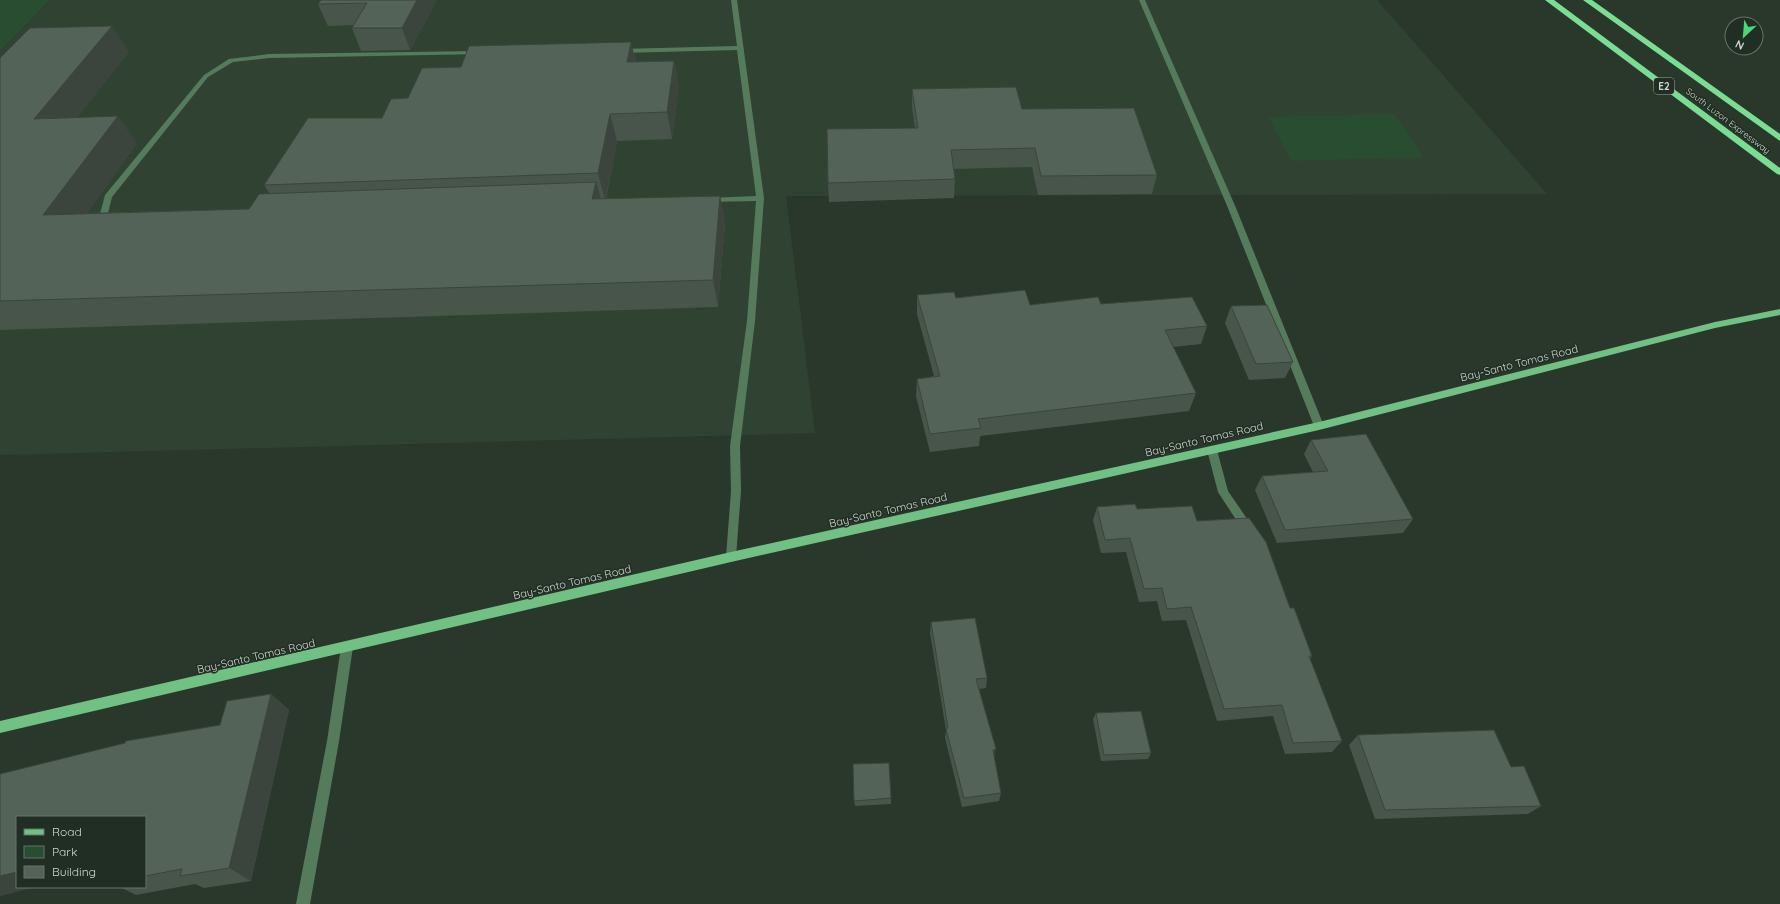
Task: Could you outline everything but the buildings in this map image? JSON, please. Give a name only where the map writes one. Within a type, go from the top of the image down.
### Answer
[{"type":"highway","name":"South Luzon Expressway","points":[[1549,0],[1780,172]]},
{"type":"highway","name":"South Luzon Expressway","points":[[1588,0],[1780,138]]},
{"type":"main road","name":"Bay-Santo Tomas Road","points":[[0,727],[731,557],[1319,426],[1715,326],[1780,312]]},
{"type":"street","points":[[731,557],[736,491],[735,446],[751,322],[760,198],[734,0]]},
{"type":"street","points":[[1142,0],[1232,208],[1319,426]]},
{"type":"street","points":[[614,51],[741,48]]},
{"type":"street","points":[[123,220],[104,214],[108,197],[206,76],[231,60],[270,56],[487,53]]},
{"type":"street","points":[[697,200],[760,198]]},
{"type":"street","points":[[1212,450],[1223,492],[1256,540]]},
{"type":"street","points":[[304,904],[333,741],[347,647]]},
{"type":"shaded area","points":[[50,0],[1377,0],[1547,194],[786,196],[815,433],[0,455],[0,51]]},
{"type":"green space","points":[[0,0],[50,0],[0,51]]},
{"type":"green space","points":[[1395,114],[1423,157],[1291,161],[1269,117]]}]
